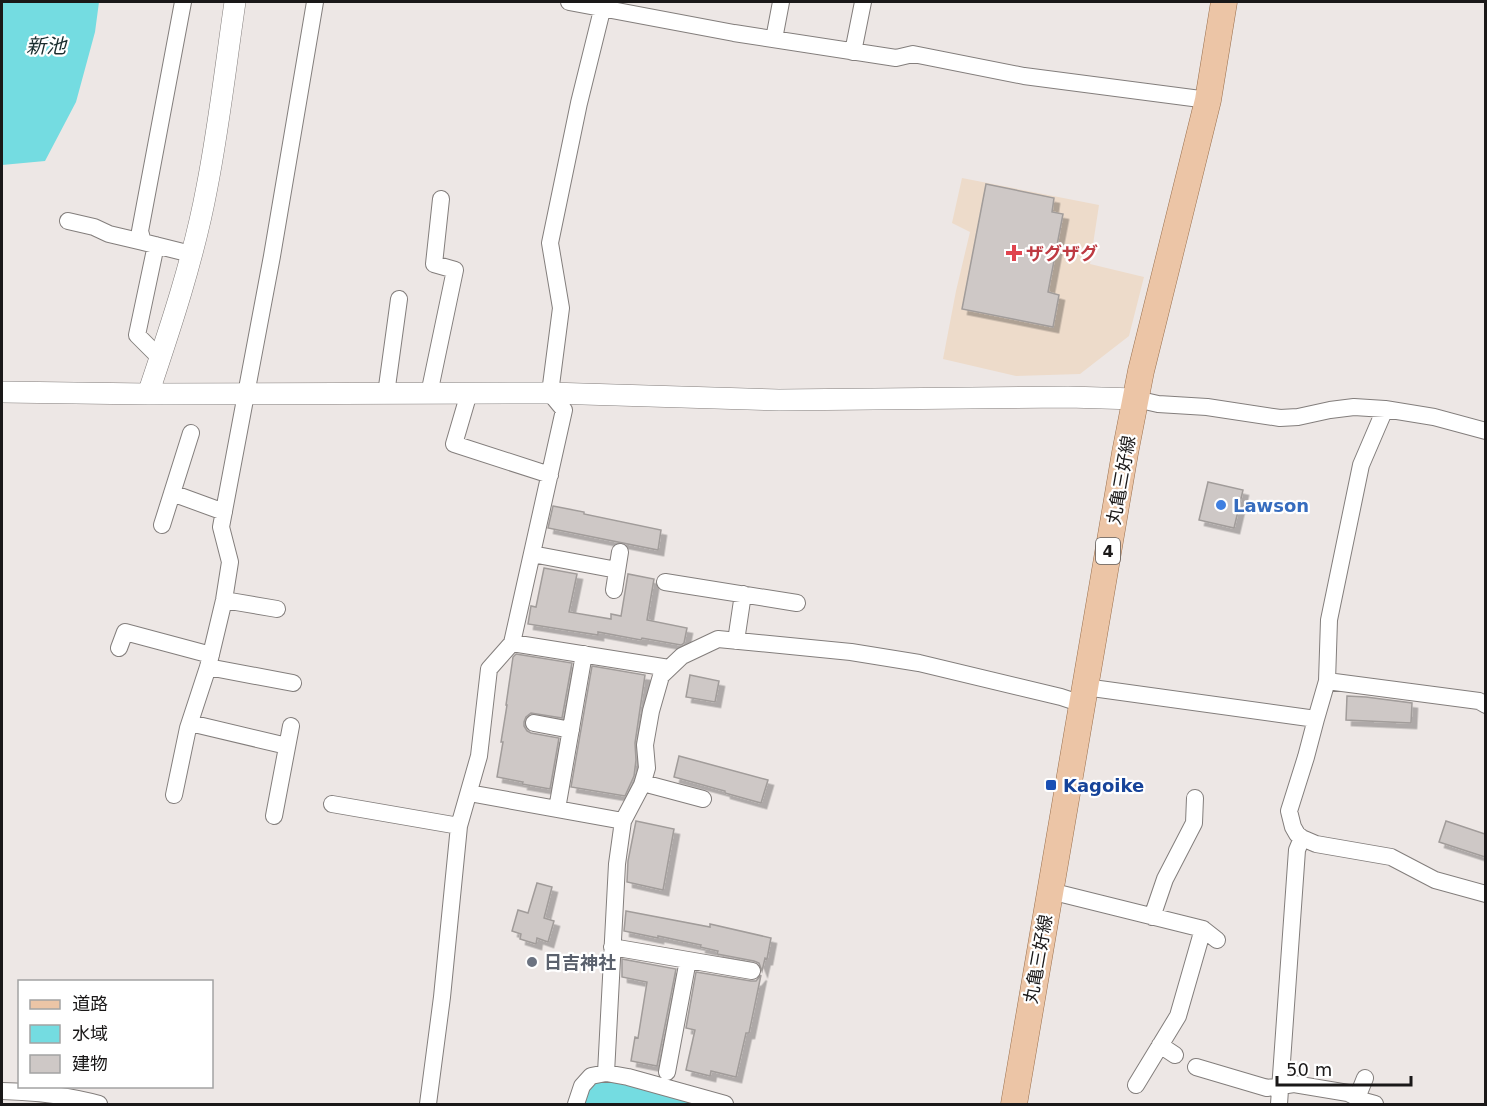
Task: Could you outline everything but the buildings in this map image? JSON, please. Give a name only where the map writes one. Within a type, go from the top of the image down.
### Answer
[{"type":"main road","name":"丸亀三好線","points":[[1014,1104],[1125,453],[1167,262],[1208,100],[1224,2]]},
{"type":"street","points":[[160,358],[137,334],[150,244],[140,231],[183,2]]},
{"type":"street","points":[[148,394],[173,319],[207,188],[235,2]]},
{"type":"street","points":[[174,795],[190,723],[210,661],[224,600],[230,562],[221,527],[272,256],[315,2]]},
{"type":"street","points":[[568,2],[604,5],[774,39],[896,58],[913,54],[1024,76],[1208,100]]},
{"type":"street","points":[[774,39],[781,2]]},
{"type":"street","points":[[853,51],[863,2]]},
{"type":"street","points":[[428,1104],[442,997],[459,826],[479,756],[489,669],[512,643],[564,410],[550,393],[561,308],[550,243],[579,103],[604,5]]},
{"type":"street","points":[[429,394],[455,270],[434,264],[441,199]]},
{"type":"street","points":[[68,221],[94,226],[109,234],[191,254]]},
{"type":"street","points":[[386,394],[399,299]]},
{"type":"street","points":[[2,392],[550,393],[779,400],[1068,397],[1136,399],[1158,404],[1207,407],[1280,418],[1354,407],[1385,409],[1434,417],[1485,431]]},
{"type":"street","points":[[469,393],[454,444],[550,475]]},
{"type":"street","points":[[1385,409],[1361,465],[1329,620],[1327,681],[1289,812],[1297,834],[1316,844],[1391,857],[1435,880],[1485,894]]},
{"type":"street","points":[[162,525],[191,433]]},
{"type":"street","points":[[172,493],[224,512]]},
{"type":"street","points":[[614,590],[620,552]]},
{"type":"street","points":[[532,554],[617,570]]},
{"type":"street","points":[[665,582],[796,603]]},
{"type":"street","points":[[736,640],[743,594]]},
{"type":"street","points":[[224,600],[277,609]]},
{"type":"street","points":[[119,648],[125,632],[210,661],[293,683]]},
{"type":"street","points":[[606,1073],[617,864],[623,821],[643,783],[647,768],[645,745],[651,711],[661,676],[682,656],[718,639],[736,640],[852,652],[919,663],[1061,697],[1083,695],[1316,719]]},
{"type":"street","points":[[512,643],[669,668]]},
{"type":"street","points":[[557,809],[584,654]]},
{"type":"street","points":[[1327,681],[1479,701],[1485,705]]},
{"type":"street","points":[[190,723],[287,746]]},
{"type":"street","points":[[534,723],[571,730]]},
{"type":"street","points":[[274,816],[291,726]]},
{"type":"street","points":[[643,783],[703,800]]},
{"type":"street","points":[[469,793],[623,821]]},
{"type":"street","points":[[1152,917],[1165,879],[1194,823],[1196,798]]},
{"type":"street","points":[[332,804],[398,807],[459,826]]},
{"type":"street","points":[[1279,1104],[1297,850],[1302,838]]},
{"type":"street","points":[[1050,891],[1203,929],[1217,940]]},
{"type":"street","points":[[1136,1085],[1178,1016],[1203,929]]},
{"type":"street","points":[[612,947],[752,971]]},
{"type":"street","points":[[667,1072],[688,960]]},
{"type":"street","points":[[1160,1045],[1176,1055]]},
{"type":"street","points":[[1196,1067],[1267,1088],[1294,1084],[1348,1093],[1375,1104]]},
{"type":"street","points":[[576,1104],[582,1086],[591,1076],[606,1073],[726,1104]]},
{"type":"street","points":[[1357,1098],[1365,1078]]},
{"type":"street","points":[[2,1091],[41,1092],[99,1104]]},
{"type":"shaded area","points":[[962,178],[1099,205],[1090,264],[1144,277],[1129,336],[1080,374],[1016,376],[943,359],[970,232],[952,223]]},
{"type":"water","name":"新池","points":[[2,2],[99,2],[95,32],[76,102],[45,161],[2,165]]},
{"type":"water","points":[[604,1079],[700,1104],[579,1104],[585,1086]]},
{"type":"place","name":"ザグザグ","points":[[1014,253]]},
{"type":"place","name":"Lawson","points":[[1221,505]]},
{"type":"place","name":"Kagoike","points":[[1051,785]]},
{"type":"place","name":"日吉神社","points":[[532,962]]}]
